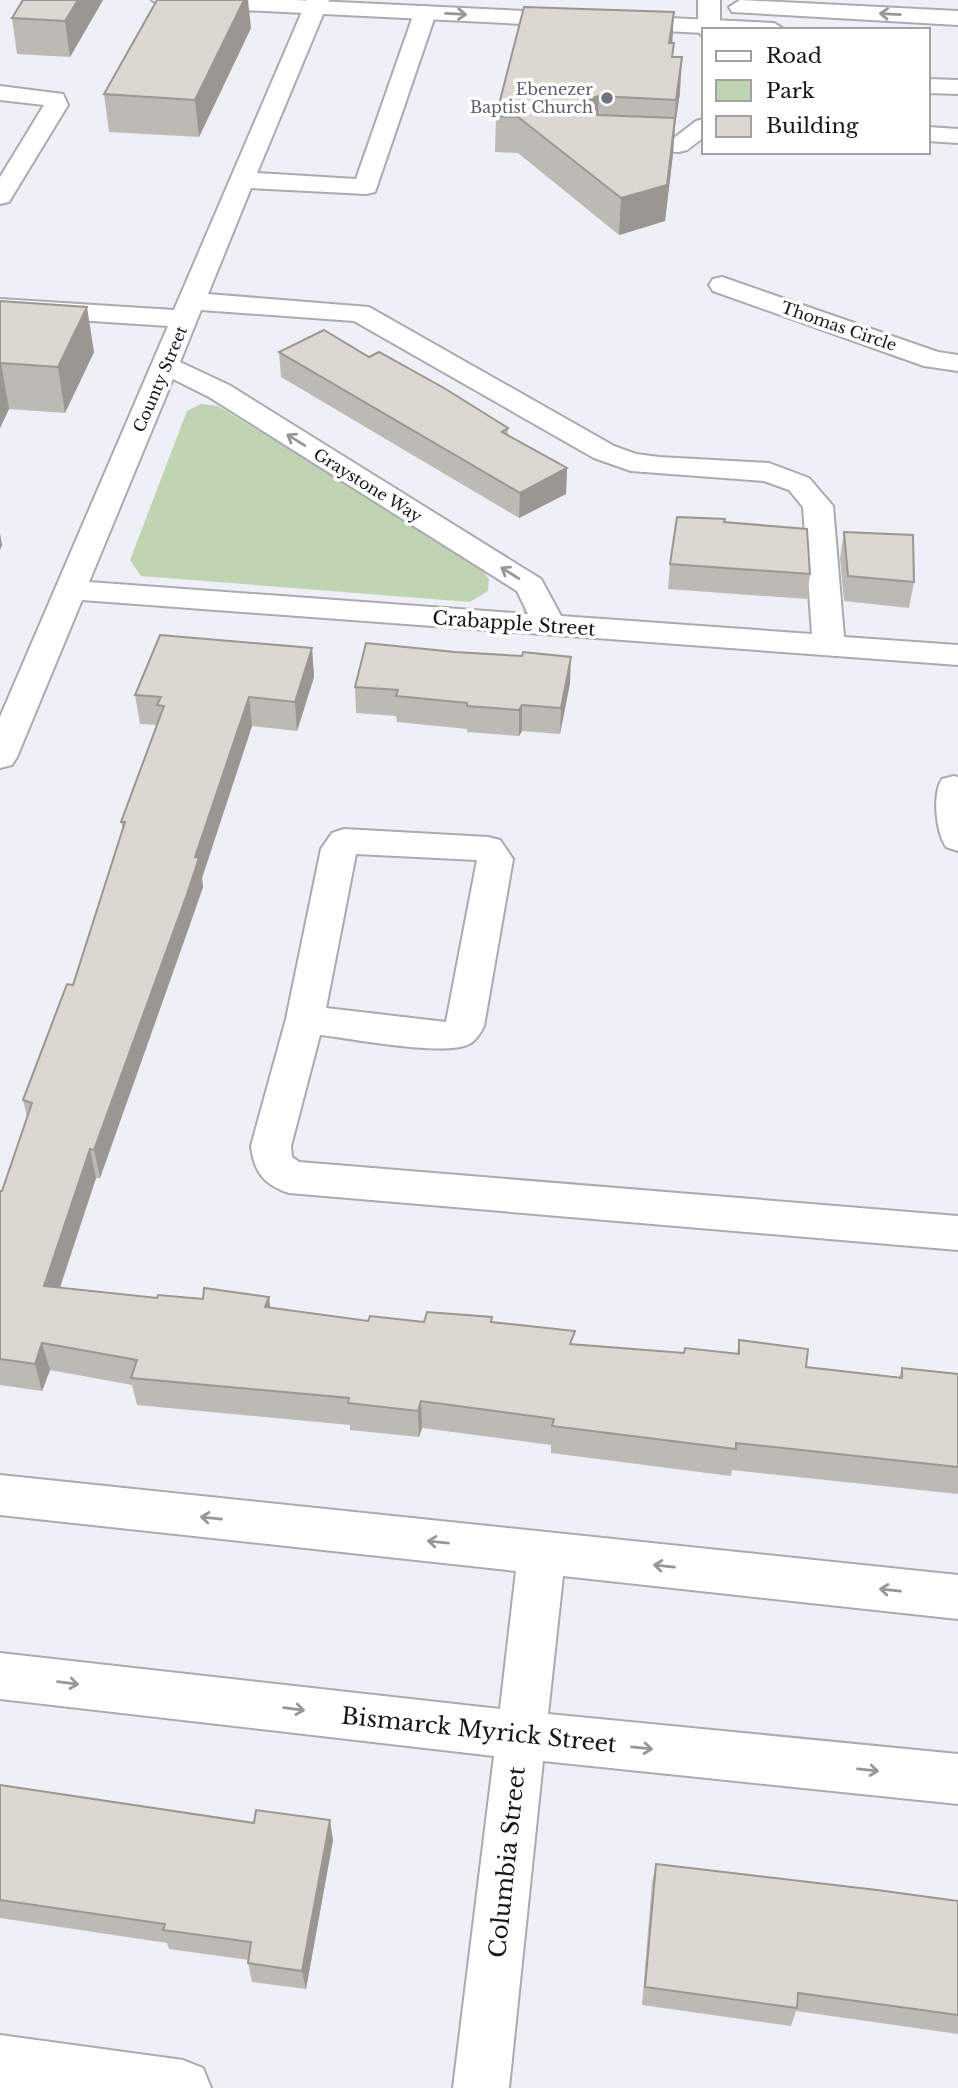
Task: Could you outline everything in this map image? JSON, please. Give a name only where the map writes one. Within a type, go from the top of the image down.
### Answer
[{"type":"street","points":[[163,0],[316,4],[425,13],[958,18]]},
{"type":"street","points":[[565,0],[709,16],[765,28]]},
{"type":"street","name":"County Street","points":[[0,757],[316,4]]},
{"type":"street","points":[[243,180],[366,187],[425,13]]},
{"type":"street","points":[[930,37],[958,39]]},
{"type":"street","points":[[930,86],[958,87]]},
{"type":"street","points":[[0,93],[44,95],[55,99],[56,105],[0,197]]},
{"type":"street","points":[[597,141],[679,145],[702,128]]},
{"type":"street","points":[[930,134],[958,136]]},
{"type":"street","name":"Thomas Circle","points":[[722,285],[934,360],[958,363]]},
{"type":"street","points":[[0,307],[360,313],[604,452],[631,462],[659,466],[769,472],[799,484],[818,506],[829,646]]},
{"type":"street","name":"Graystone Way","points":[[165,365],[219,391],[530,586],[550,626]]},
{"type":"street","name":"Crabapple Street","points":[[71,590],[958,655]]},
{"type":"street","points":[[954,787],[958,839]]},
{"type":"street","points":[[305,1018],[447,1036],[457,1034],[465,1026],[495,859],[488,849],[344,841],[339,849],[305,1018],[271,1146],[272,1164],[289,1177],[958,1233]]},
{"type":"street","points":[[0,1496],[958,1597]]},
{"type":"street","name":"Columbia Street","points":[[481,2088],[542,1553]]},
{"type":"street","name":"Bismarck Myrick Street","points":[[0,1676],[521,1735],[958,1779]]},
{"type":"street","points":[[0,2063],[183,2088]]},
{"type":"green space","points":[[201,404],[218,406],[479,566],[489,579],[488,591],[470,602],[141,576],[130,560],[187,411]]},
{"type":"building","points":[[23,0],[78,0],[65,21],[12,18]]},
{"type":"building","points":[[157,0],[244,0],[195,100],[104,94]]},
{"type":"building","points":[[524,7],[674,12],[669,43],[674,43],[672,57],[682,57],[676,100],[599,96],[588,99],[584,105],[588,112],[598,115],[675,118],[667,185],[621,198],[518,117],[496,116]]},
{"type":"building","points":[[0,301],[87,307],[58,367],[0,364]]},
{"type":"building","points":[[324,330],[369,357],[379,352],[444,388],[508,428],[502,432],[567,468],[520,493],[279,352]]},
{"type":"building","points":[[677,517],[725,519],[724,522],[807,529],[810,574],[670,564]]},
{"type":"building","points":[[844,532],[913,535],[914,582],[848,576]]},
{"type":"building","points":[[160,635],[312,648],[295,702],[249,697],[195,857],[199,858],[186,897],[94,1150],[90,1149],[44,1286],[157,1298],[158,1295],[203,1299],[204,1288],[269,1297],[265,1307],[368,1321],[370,1316],[424,1322],[427,1312],[492,1317],[491,1322],[575,1331],[570,1344],[684,1353],[685,1348],[739,1354],[739,1340],[808,1349],[806,1367],[902,1378],[902,1368],[958,1374],[958,1467],[736,1443],[736,1449],[552,1426],[554,1419],[421,1401],[418,1411],[348,1403],[349,1398],[131,1378],[137,1360],[42,1343],[35,1364],[0,1359],[0,1191],[32,1103],[23,1100],[67,984],[73,985],[125,822],[121,822],[164,706],[157,705],[161,697],[135,695]]},
{"type":"building","points":[[366,643],[455,652],[522,656],[523,652],[571,657],[561,708],[522,705],[519,710],[467,706],[467,703],[396,696],[398,690],[355,687]]},
{"type":"building","points":[[0,1785],[254,1823],[256,1810],[330,1820],[302,1971],[248,1963],[251,1942],[163,1930],[165,1924],[0,1900]]},
{"type":"building","points":[[656,1864],[958,1901],[958,2015],[798,1993],[797,2008],[645,1987]]},
{"type":"place","name":"Ebenezer Baptist Church","points":[[607,98]]}]
